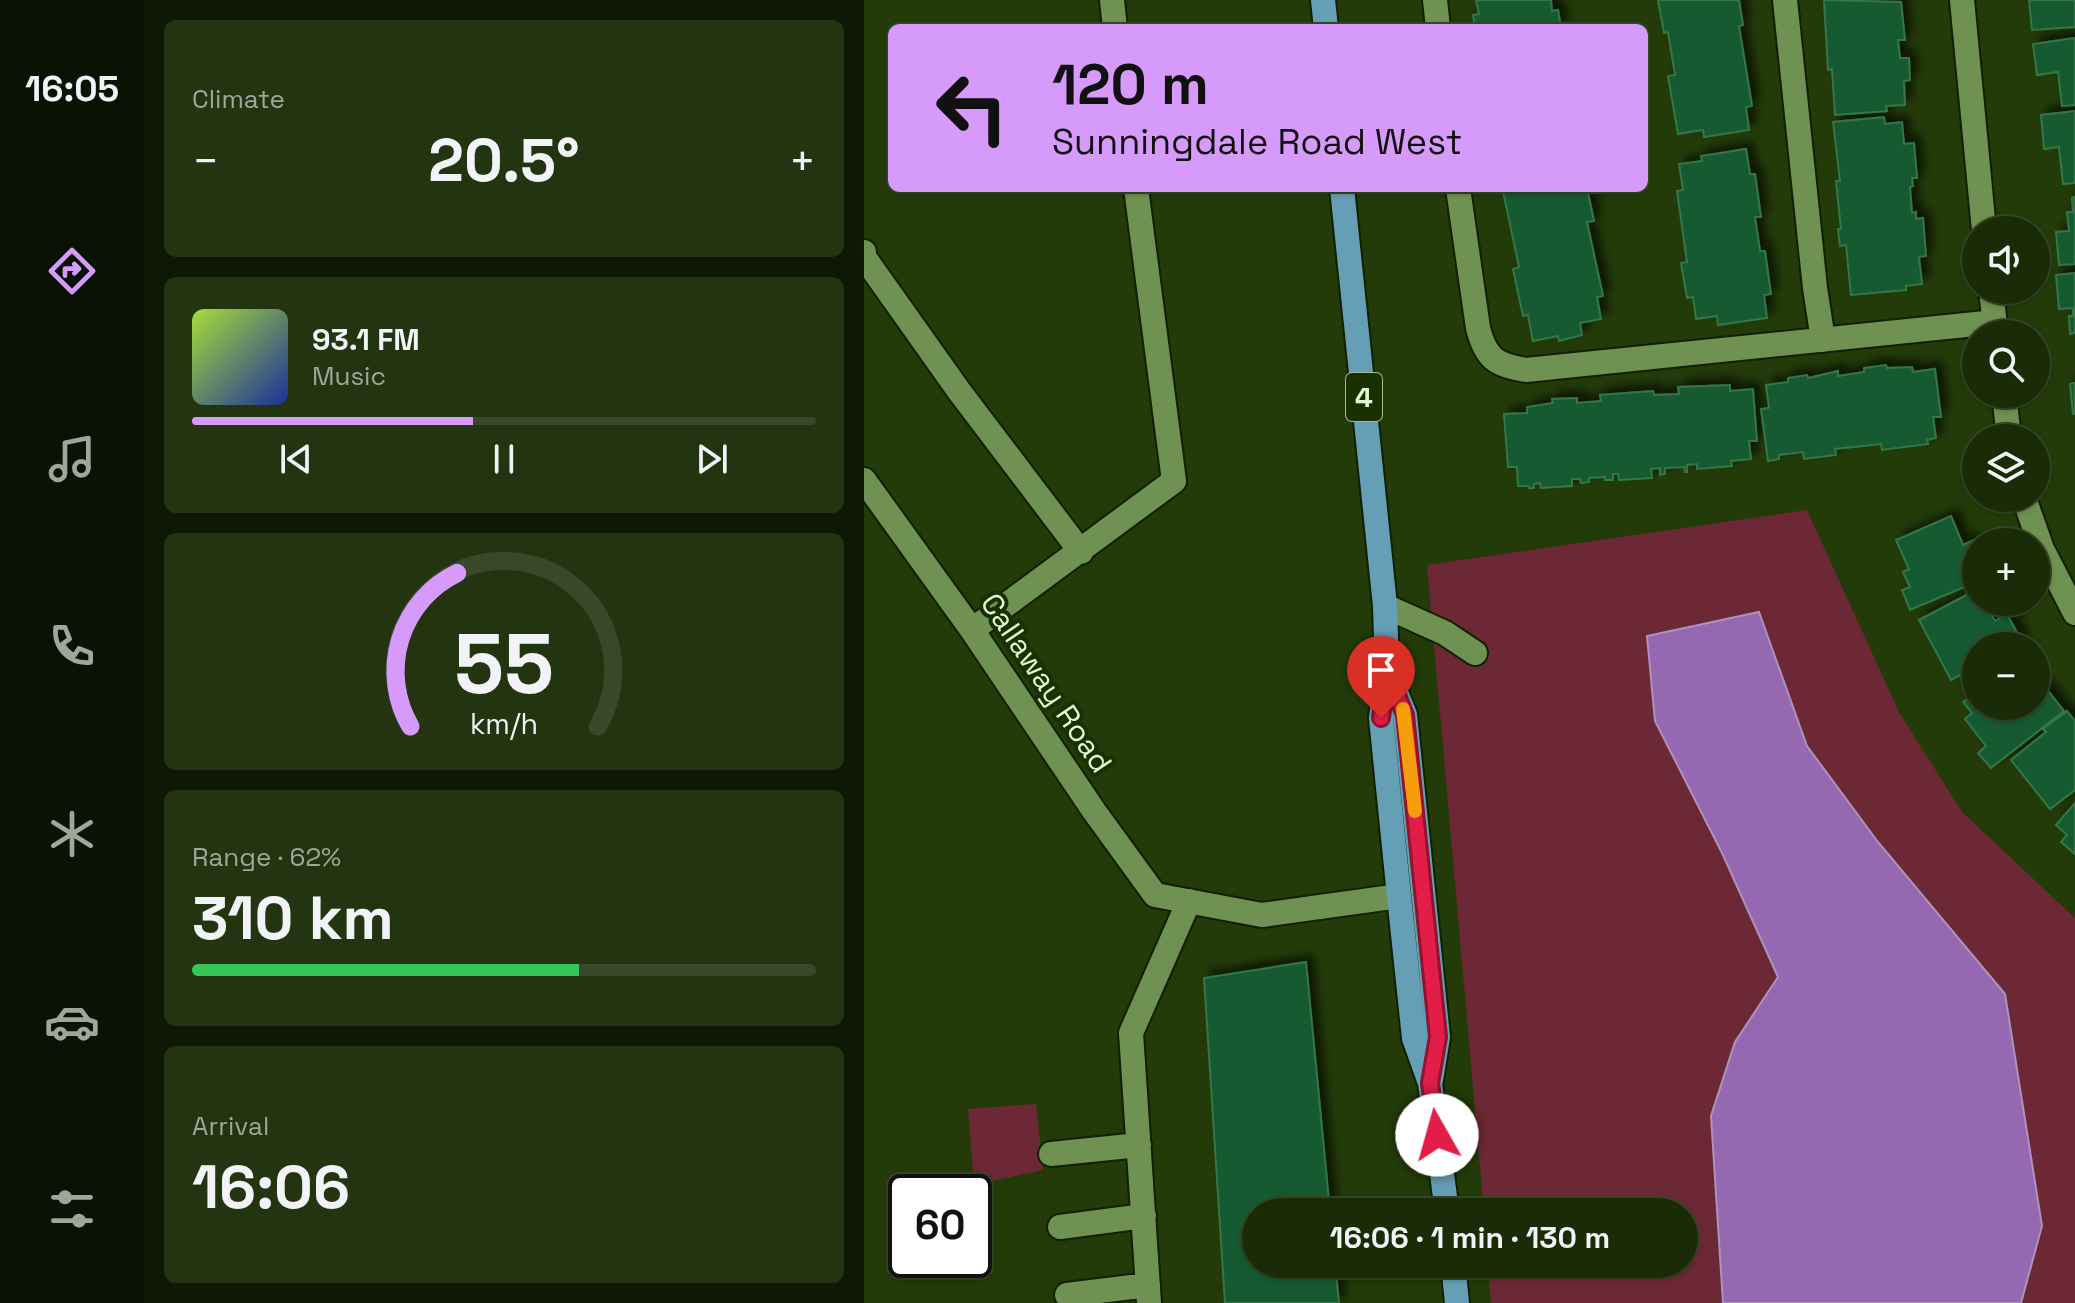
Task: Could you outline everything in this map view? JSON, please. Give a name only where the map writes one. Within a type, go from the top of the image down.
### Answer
[{"type":"main road","points":[[1323,0],[1326,24]]},
{"type":"main road","name":"4","points":[[1342,192],[1385,606],[1387,671],[1405,715],[1407,730],[1438,1037],[1430,1083],[1445,1198]]},
{"type":"main road","points":[[1387,671],[1381,718],[1399,896],[1414,1038],[1430,1083]]},
{"type":"main road","points":[[1454,1278],[1457,1303]]},
{"type":"street","points":[[1112,0],[1115,24]]},
{"type":"street","points":[[1435,0],[1438,24]]},
{"type":"street","points":[[1785,0],[1823,340]]},
{"type":"street","points":[[1962,0],[1983,216]]},
{"type":"street","points":[[972,630],[1174,481],[1137,192]]},
{"type":"street","points":[[1459,192],[1478,328],[1483,346],[1500,365],[1526,370],[1823,340],[1962,330]]},
{"type":"street","points":[[864,252],[864,257],[959,391],[1081,552]]},
{"type":"street","name":"Callaway Road","points":[[864,480],[1155,895],[1262,915],[1399,896]]},
{"type":"street","points":[[2029,512],[2042,549],[2075,613]]},
{"type":"street","points":[[1385,606],[1445,633],[1475,653]]},
{"type":"street","points":[[1067,1295],[1149,1294],[1131,1033],[1189,901]]},
{"type":"street","points":[[1051,1154],[1139,1145]]},
{"type":"street","points":[[1060,1227],[1144,1216]]},
{"type":"shaded area","points":[[1807,510],[1899,712],[1962,812],[2075,918],[2075,1303],[1491,1303],[1489,1278],[1698,1278],[1698,1198],[1483,1198],[1427,565]]},
{"type":"shaded area","points":[[1759,612],[1807,746],[1878,842],[2005,994],[2042,1226],[2021,1303],[1723,1303],[1711,1116],[1735,1042],[1778,977],[1722,853],[1655,721],[1647,636]]},
{"type":"shaded area","points":[[1036,1104],[1043,1170],[992,1181],[992,1174],[973,1174],[968,1109]]},
{"type":"building","points":[[1476,0],[1551,0],[1552,11],[1558,10],[1560,24],[1474,24],[1473,15],[1479,14]]},
{"type":"building","points":[[1658,0],[1739,0],[1743,25],[1739,26],[1752,106],[1746,107],[1749,130],[1704,137],[1703,130],[1678,134],[1668,76],[1675,75],[1668,32],[1664,33]]},
{"type":"building","points":[[1824,0],[1901,2],[1905,40],[1898,40],[1900,58],[1909,58],[1910,80],[1904,81],[1905,105],[1886,106],[1887,111],[1835,115],[1832,69],[1828,70]]},
{"type":"building","points":[[2029,0],[2075,0],[2075,27],[2032,30]]},
{"type":"building","points":[[2075,38],[2075,105],[2062,106],[2058,72],[2037,75],[2033,44]]},
{"type":"building","points":[[2075,111],[2075,183],[2063,184],[2059,147],[2044,149],[2041,115]]},
{"type":"building","points":[[1884,117],[1885,124],[1902,122],[1904,144],[1914,143],[1917,178],[1912,178],[1913,186],[1910,187],[1912,213],[1916,212],[1916,219],[1923,218],[1926,256],[1919,257],[1922,284],[1906,286],[1906,290],[1851,295],[1846,245],[1840,246],[1838,229],[1841,229],[1836,181],[1840,181],[1833,122]]},
{"type":"building","points":[[1746,149],[1750,174],[1755,174],[1761,217],[1755,217],[1760,251],[1765,251],[1771,294],[1764,295],[1767,318],[1718,325],[1717,316],[1696,319],[1693,297],[1687,298],[1681,263],[1687,262],[1677,191],[1683,190],[1679,164],[1702,161],[1701,156]]},
{"type":"building","points":[[1503,192],[1588,192],[1594,221],[1587,222],[1603,296],[1597,297],[1601,319],[1580,323],[1582,335],[1559,341],[1558,336],[1533,341],[1528,315],[1523,316],[1513,269],[1519,267]]},
{"type":"building","points":[[2075,197],[2075,264],[2059,265],[2056,232],[2069,231],[2067,212],[2073,212],[2072,198]]},
{"type":"building","points":[[2075,273],[2075,333],[2070,334],[2069,316],[2073,316],[2073,308],[2059,309],[2056,275]]},
{"type":"building","points":[[1886,365],[1887,368],[1912,367],[1913,372],[1935,369],[1941,417],[1933,417],[1936,438],[1927,440],[1928,444],[1882,450],[1881,444],[1835,449],[1836,455],[1804,459],[1803,452],[1779,455],[1779,459],[1768,461],[1761,409],[1769,408],[1766,385],[1807,375],[1808,378],[1838,371],[1838,376],[1864,372],[1864,368]]},
{"type":"building","points":[[2075,383],[2075,414],[2073,414],[2070,384]]},
{"type":"building","points":[[1730,385],[1730,391],[1753,389],[1757,441],[1749,441],[1751,459],[1731,461],[1732,466],[1697,469],[1697,464],[1687,465],[1687,472],[1684,467],[1665,468],[1665,474],[1660,475],[1660,468],[1651,469],[1652,478],[1619,480],[1618,474],[1613,474],[1613,480],[1589,478],[1589,482],[1581,483],[1580,479],[1572,479],[1572,486],[1541,488],[1540,483],[1534,484],[1534,488],[1518,486],[1517,467],[1508,467],[1504,414],[1527,413],[1527,407],[1553,403],[1552,399],[1577,398],[1577,403],[1601,401],[1600,395],[1653,391],[1654,395],[1679,394],[1678,387]]},
{"type":"building","points":[[1951,516],[1962,543],[1962,588],[1910,610],[1902,590],[1910,587],[1903,572],[1909,569],[1896,540]]},
{"type":"building","points":[[1962,597],[1962,616],[1992,616],[1995,621],[2008,616],[2017,632],[1962,632],[1962,674],[1951,680],[1919,620]]},
{"type":"building","points":[[2050,693],[2064,711],[1991,768],[1978,753],[1986,746],[1966,720],[2050,720]]},
{"type":"building","points":[[2067,711],[2075,721],[2075,790],[2050,809],[2011,760]]},
{"type":"building","points":[[2075,803],[2075,854],[2061,842],[2067,835],[2056,825]]},
{"type":"building","points":[[1306,962],[1329,1198],[1242,1198],[1242,1278],[1336,1278],[1339,1303],[1225,1303],[1204,978]]},
{"type":"slow traffic","points":[[1403,709],[1415,811]]},
{"type":"route","points":[[1381,718],[1387,671],[1405,715],[1438,1037],[1430,1083],[1437,1135]]}]
